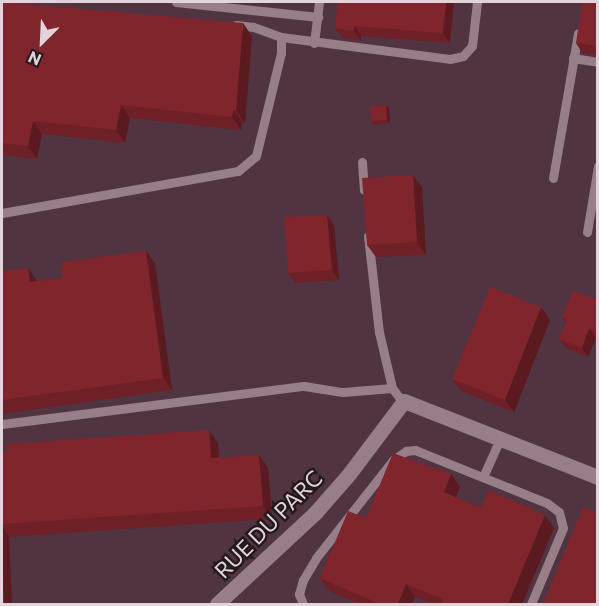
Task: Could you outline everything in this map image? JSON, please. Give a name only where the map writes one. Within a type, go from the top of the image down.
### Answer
[{"type":"street","points":[[403,402],[597,477]]},
{"type":"street","name":"RUE DU PARC","points":[[217,604],[315,513],[350,474],[403,402]]},
{"type":"lane","points":[[176,2],[318,17]]},
{"type":"lane","points":[[314,43],[319,2]]},
{"type":"lane","points":[[231,25],[254,27],[281,37],[314,43],[450,59],[463,56],[472,46],[477,2]]},
{"type":"lane","points":[[553,178],[579,24]]},
{"type":"lane","points":[[2,213],[238,171],[256,156],[281,53],[281,37]]},
{"type":"lane","points":[[573,58],[597,62]]},
{"type":"lane","points":[[362,162],[365,206]]},
{"type":"lane","points":[[587,232],[597,166]]},
{"type":"lane","points":[[367,227],[379,332],[392,388],[403,402]]},
{"type":"lane","points":[[2,424],[304,386],[343,392],[392,388]]},
{"type":"lane","points":[[483,477],[500,439]]},
{"type":"lane","points":[[303,604],[299,594],[307,572],[399,454],[415,450],[547,504],[559,512],[563,528],[531,604]]},
{"type":"shaded area","points":[[2,2],[597,2],[597,604],[2,604]]},
{"type":"building","points":[[2,2],[243,23],[236,110],[233,110],[232,117],[121,105],[116,130],[33,121],[28,146],[2,143]]},
{"type":"building","points":[[338,2],[446,2],[443,33],[354,26],[354,31],[335,28]]},
{"type":"building","points":[[582,2],[597,2],[597,46],[576,43]]},
{"type":"building","points":[[386,105],[387,120],[371,121],[370,106]]},
{"type":"building","points":[[413,175],[417,242],[367,245],[362,178]]},
{"type":"building","points":[[327,215],[332,270],[288,273],[284,217]]},
{"type":"building","points":[[146,251],[163,378],[2,400],[2,271],[28,268],[30,282],[63,278],[61,262]]},
{"type":"building","points":[[490,287],[541,307],[505,400],[452,379]]},
{"type":"building","points":[[573,290],[597,300],[597,332],[589,328],[582,348],[559,339],[567,319],[562,317]]},
{"type":"building","points":[[209,430],[211,458],[259,455],[263,506],[2,524],[2,451],[7,451],[6,444]]},
{"type":"building","points":[[393,453],[451,474],[444,492],[481,508],[489,490],[545,515],[508,604],[441,604],[443,599],[406,584],[398,604],[380,604],[320,578],[348,511],[366,518]]},
{"type":"building","points":[[583,507],[597,513],[597,604],[543,604]]},
{"type":"building","points":[[2,554],[4,604],[2,604]]}]
